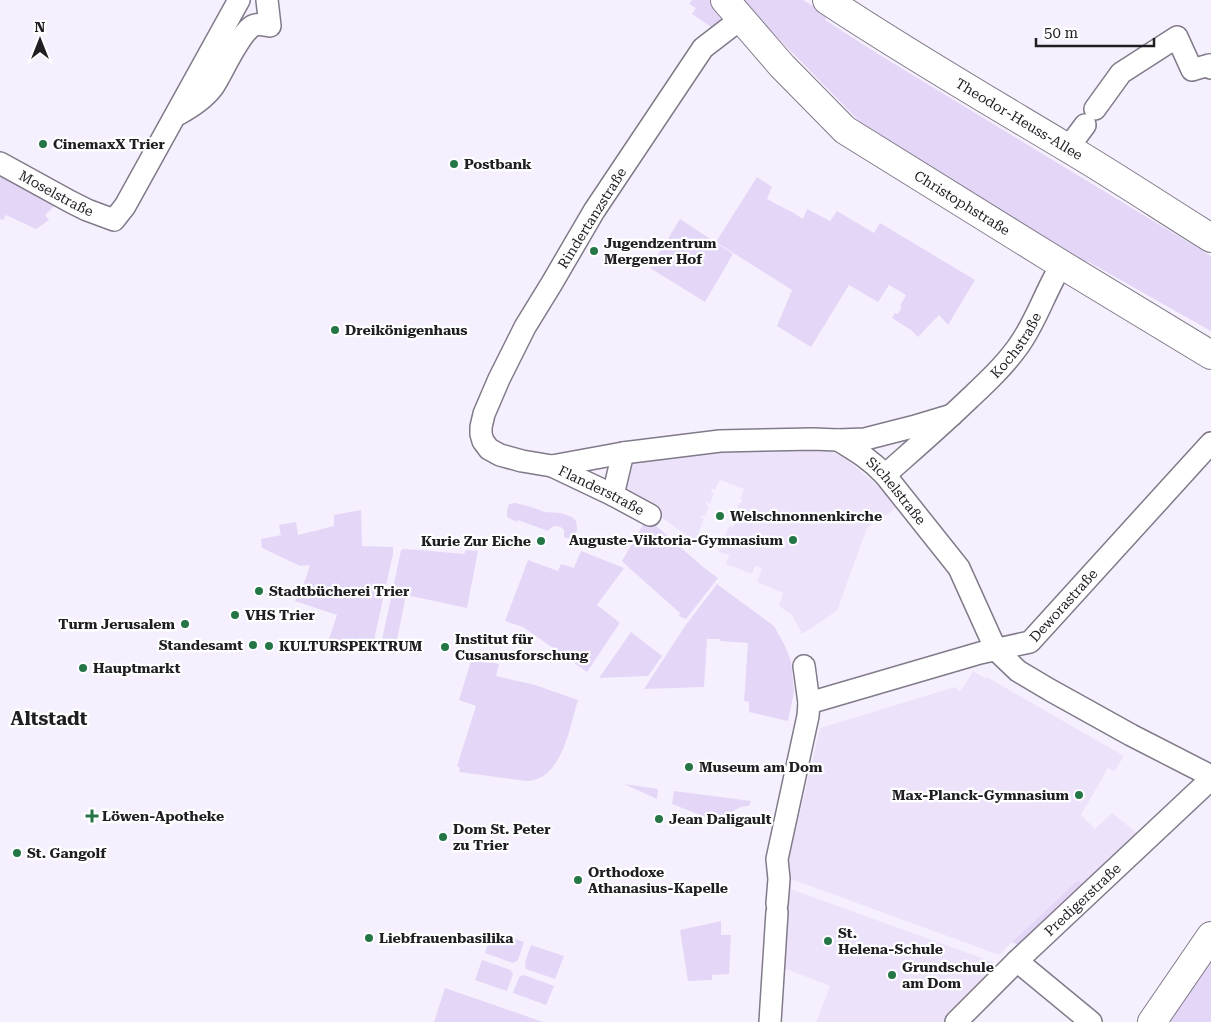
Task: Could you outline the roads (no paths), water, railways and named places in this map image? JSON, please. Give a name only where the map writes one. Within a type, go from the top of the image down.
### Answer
[{"type":"main road","name":"Theodor-Heuss-Allee","points":[[827,0],[938,71],[1068,148],[1211,238]]},
{"type":"main road","name":"Christophstraße","points":[[734,9],[782,66],[845,130],[1211,354]]},
{"type":"main road","points":[[1152,1022],[1211,936]]},
{"type":"street","points":[[175,116],[194,105],[212,89],[242,37],[251,27],[258,24],[270,26],[267,0]]},
{"type":"street","points":[[175,116],[235,2]]},
{"type":"street","name":"Rindertanzstraße","points":[[477,444],[487,405],[524,327],[594,211],[703,48],[734,9]]},
{"type":"street","points":[[1068,148],[1121,73],[1177,37],[1192,70],[1209,65],[1211,68]]},
{"type":"street","name":"Moselstraße","points":[[0,163],[87,210],[114,220],[125,206],[175,116]]},
{"type":"street","name":"Kochstraße","points":[[885,475],[999,370],[1018,346],[1062,264]]},
{"type":"street","name":"Kochstraße","points":[[838,440],[865,439],[952,415]]},
{"type":"street","name":"Sichelstraße","points":[[477,444],[500,455],[552,466],[623,453],[720,441],[838,440],[873,462],[959,568],[996,650],[1018,671],[1131,735],[1211,777]]},
{"type":"street","name":"Deworastraße","points":[[809,704],[1030,642],[1211,443]]},
{"type":"street","points":[[613,495],[623,453]]},
{"type":"street","name":"Flanderstraße","points":[[552,466],[650,515]]},
{"type":"street","points":[[770,1022],[777,908],[777,859],[808,716],[809,704],[804,666]]},
{"type":"street","name":"Predigerstraße","points":[[956,1022],[1017,961],[1211,777]]},
{"type":"street","points":[[1017,961],[1091,1022]]},
{"type":"place","name":"CinemaxX Trier","points":[[43,144]]},
{"type":"place","name":"Postbank","points":[[454,164]]},
{"type":"place","name":"Jugendzentrum Mergener Hof","points":[[594,251]]},
{"type":"place","name":"Dreikönigenhaus","points":[[335,330]]},
{"type":"place","name":"Welschnonnenkirche","points":[[720,516]]},
{"type":"place","name":"Auguste-Viktoria-Gymnasium","points":[[793,540]]},
{"type":"place","name":"Kurie Zur Eiche","points":[[541,541]]},
{"type":"place","name":"Stadtbücherei Trier","points":[[259,591]]},
{"type":"place","name":"VHS Trier","points":[[235,615]]},
{"type":"place","name":"Turm Jerusalem","points":[[185,624]]},
{"type":"place","name":"Standesamt","points":[[253,645]]},
{"type":"place","name":"KULTURSPEKTRUM","points":[[269,646]]},
{"type":"place","name":"Institut für Cusanusforschung","points":[[445,647]]},
{"type":"place","name":"Hauptmarkt","points":[[83,668]]},
{"type":"place","name":"Museum am Dom","points":[[689,767]]},
{"type":"place","name":"Max-Planck-Gymnasium","points":[[1079,795]]},
{"type":"place","name":"Löwen-Apotheke","points":[[92,816]]},
{"type":"place","name":"Jean Daligault","points":[[659,819]]},
{"type":"place","name":"Dom St. Peter zu Trier","points":[[443,837]]},
{"type":"place","name":"St. Gangolf","points":[[17,853]]},
{"type":"place","name":"Orthodoxe Athanasius-Kapelle","points":[[578,880]]},
{"type":"place","name":"Liebfrauenbasilika","points":[[369,938]]},
{"type":"place","name":"St. Helena-Schule","points":[[828,941]]},
{"type":"place","name":"Grundschule am Dom","points":[[892,975]]},
{"type":"district","name":"Altstadt","points":[[49,718]]}]
